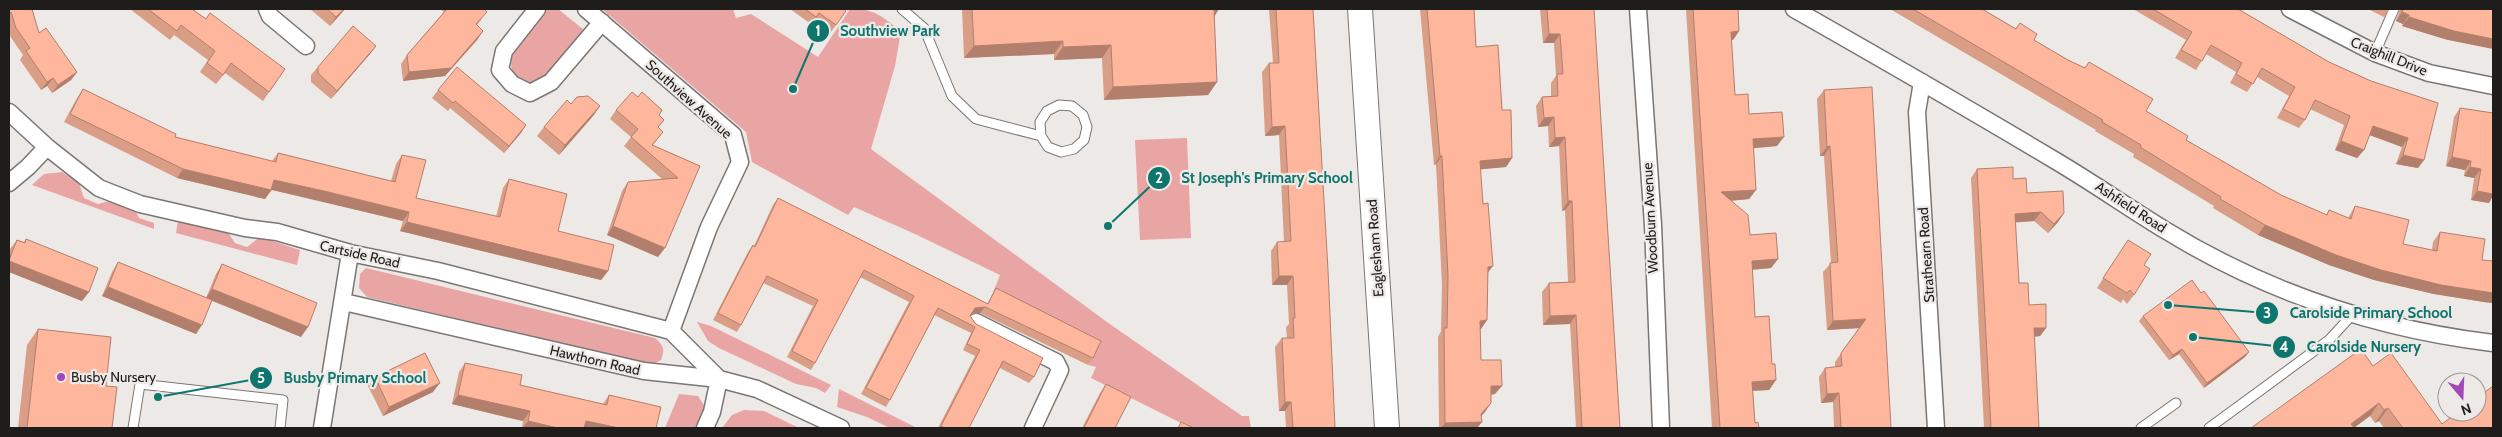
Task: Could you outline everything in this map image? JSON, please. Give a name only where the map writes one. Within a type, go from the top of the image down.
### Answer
[{"type":"main road","name":"Eaglesham Road","points":[[1360,9],[1387,428]]},
{"type":"street","points":[[267,9],[270,16],[306,46]]},
{"type":"street","points":[[537,9],[504,51],[500,70],[512,84],[530,94],[551,82],[602,22]]},
{"type":"street","name":"Southview Avenue","points":[[586,9],[733,136],[740,162],[709,227],[671,331]]},
{"type":"street","name":"Woodburn Avenue","points":[[1638,9],[1653,225],[1661,428]]},
{"type":"street","name":"Ashfield Road","points":[[1794,9],[2108,192],[2166,230],[2227,264],[2283,291],[2352,315],[2409,330],[2493,344]]},
{"type":"street","name":"Craighill Drive","points":[[2290,9],[2375,53],[2429,73],[2493,86]]},
{"type":"street","name":"Strathearn Road","points":[[1922,82],[1917,112],[1936,428]]},
{"type":"street","name":"Cartside Road","points":[[9,112],[47,147],[99,188],[140,204],[245,228],[277,232],[350,253],[438,271],[671,331]]},
{"type":"street","points":[[9,183],[47,147]]},
{"type":"street","points":[[322,428],[344,302],[350,253]]},
{"type":"street","name":"Hawthorn Road","points":[[344,302],[644,371],[719,379],[757,389],[841,428]]},
{"type":"street","points":[[976,322],[1056,362],[1060,370],[1033,428]]},
{"type":"street","points":[[671,331],[719,379],[712,412],[706,428]]},
{"type":"lane","points":[[904,9],[924,28],[952,96],[976,119],[1041,136],[1048,147],[1061,152],[1074,149],[1084,140],[1087,127],[1083,114],[1072,106],[1059,105],[1047,111],[1040,122],[1041,136]]},
{"type":"lane","points":[[2375,53],[2394,9]]},
{"type":"lane","points":[[2209,428],[2329,340],[2352,315]]},
{"type":"lane","points":[[133,428],[140,384],[283,400],[280,428]]},
{"type":"lane","points":[[2141,428],[2176,403]]},
{"type":"shaded area","points":[[546,9],[558,9],[584,30],[545,79],[531,84],[521,84],[514,74],[511,65],[513,55],[524,35]]},
{"type":"shaded area","points":[[602,9],[733,9],[736,18],[751,14],[818,57],[850,9],[866,10],[883,17],[901,31],[895,66],[871,149],[1107,322],[1242,416],[1249,416],[1251,428],[1191,428],[1091,378],[1096,367],[1088,365],[1097,347],[992,295],[1000,275],[854,207],[848,215],[752,162],[746,132]]},
{"type":"shaded area","points":[[1187,138],[1191,238],[1140,240],[1135,140]]},
{"type":"shaded area","points":[[62,172],[79,183],[84,198],[98,204],[109,201],[134,208],[139,218],[154,223],[154,229],[32,185],[44,174]]},
{"type":"shaded area","points":[[178,221],[227,231],[235,243],[247,247],[260,237],[300,250],[297,265],[176,233]]},
{"type":"shaded area","points":[[366,268],[655,338],[663,348],[661,360],[652,365],[367,297],[359,288],[360,274]]},
{"type":"shaded area","points":[[697,322],[711,326],[831,385],[825,393],[816,388],[796,384],[719,348],[708,341]]},
{"type":"shaded area","points":[[839,389],[917,428],[890,428],[867,417],[837,407]]},
{"type":"shaded area","points":[[679,394],[698,396],[705,407],[695,428],[665,428]]},
{"type":"shaded area","points":[[744,410],[764,411],[799,428],[722,428],[732,415]]},
{"type":"building","points":[[9,9],[32,9],[39,33],[46,28],[77,72],[58,85],[53,78],[47,82],[26,51],[30,48],[16,28]]},
{"type":"building","points":[[148,9],[192,9],[206,19],[210,13],[285,69],[269,92],[231,63],[223,75],[207,63],[215,51],[181,25],[177,31]]},
{"type":"building","points":[[327,9],[344,9],[336,17]]},
{"type":"building","points":[[447,9],[484,9],[487,12],[476,24],[483,31],[451,68],[409,72],[407,55]]},
{"type":"building","points":[[805,9],[844,9],[846,11],[836,25],[819,13],[816,17]]},
{"type":"building","points":[[972,9],[1214,9],[1217,82],[1113,87],[1111,45],[1063,47],[1063,41],[974,46]]},
{"type":"building","points":[[1276,9],[1313,9],[1335,428],[1293,428],[1291,402],[1285,402],[1282,338],[1294,338],[1293,318],[1295,318],[1293,276],[1279,276],[1277,242],[1291,241],[1285,126],[1272,127],[1269,63],[1279,63]]},
{"type":"building","points":[[1427,9],[1474,9],[1476,47],[1498,45],[1502,110],[1511,110],[1512,158],[1480,161],[1483,204],[1488,203],[1493,266],[1488,267],[1487,320],[1480,321],[1481,360],[1501,360],[1502,386],[1491,386],[1491,403],[1481,414],[1482,422],[1445,423],[1444,328],[1447,328],[1448,276],[1442,156],[1440,156]]},
{"type":"building","points":[[1547,9],[1594,9],[1620,428],[1582,428],[1576,315],[1550,316],[1549,283],[1575,282],[1572,201],[1568,201],[1565,137],[1555,138],[1554,117],[1544,118],[1542,97],[1558,96],[1557,74],[1563,74],[1560,34],[1549,34]]},
{"type":"building","points":[[1693,9],[1738,9],[1739,31],[1731,32],[1735,95],[1748,94],[1749,114],[1782,112],[1784,137],[1753,139],[1756,190],[1721,192],[1748,215],[1750,235],[1776,233],[1778,259],[1752,261],[1755,317],[1769,316],[1772,364],[1775,364],[1776,380],[1752,382],[1755,423],[1758,422],[1759,428],[1720,428]]},
{"type":"building","points":[[1913,9],[1982,9],[2016,29],[2020,23],[2037,34],[2034,40],[2068,60],[2085,68],[2089,62],[2153,99],[2146,111],[2188,136],[2186,140],[2281,195],[2327,215],[2329,210],[2351,219],[2355,206],[2409,220],[2403,244],[2437,251],[2440,232],[2485,239],[2482,260],[2493,261],[2493,293],[2441,285],[2381,270],[2336,255],[2265,225],[2220,199],[2221,197],[2102,122],[2103,120]]},
{"type":"building","points":[[2153,9],[2238,9],[2329,62],[2371,81],[2438,103],[2424,160],[2403,155],[2408,138],[2373,126],[2364,150],[2341,141],[2350,116],[2315,100],[2305,120],[2283,109],[2295,87],[2262,68],[2253,84],[2236,74],[2242,63],[2211,45],[2202,61],[2181,50],[2192,32]]},
{"type":"building","points":[[2403,9],[2493,9],[2493,39],[2454,31],[2409,17],[2409,15],[2402,12]]},
{"type":"building","points":[[353,26],[376,46],[337,91],[318,73],[318,67]]},
{"type":"building","points":[[457,67],[526,125],[509,146],[455,101],[453,103],[438,90]]},
{"type":"building","points":[[1872,87],[1891,428],[1841,428],[1839,393],[1827,394],[1825,368],[1842,366],[1841,353],[1866,319],[1833,321],[1830,263],[1838,262],[1830,146],[1827,147],[1824,90]]},
{"type":"building","points":[[83,89],[176,134],[175,137],[276,162],[278,153],[395,182],[402,155],[426,160],[416,198],[500,217],[509,179],[567,194],[558,231],[614,245],[608,271],[407,222],[409,212],[324,191],[274,180],[271,190],[183,169],[70,114]]},
{"type":"building","points":[[632,92],[638,97],[642,92],[662,110],[659,115],[664,120],[658,127],[663,132],[652,145],[700,166],[665,248],[613,226],[628,182],[678,178],[631,137],[638,129],[616,110]]},
{"type":"building","points":[[588,96],[600,106],[565,145],[544,127],[567,100],[571,104],[577,97]]},
{"type":"building","points":[[2460,108],[2493,113],[2493,194],[2477,191],[2481,169],[2470,167],[2471,161],[2452,157]]},
{"type":"building","points":[[2013,167],[2013,179],[2026,178],[2027,193],[2063,191],[2064,213],[2054,224],[2041,212],[2015,214],[2019,283],[2028,283],[2029,305],[2046,304],[2046,328],[2034,328],[2039,428],[1991,428],[1977,169]]},
{"type":"building","points":[[778,198],[988,304],[996,288],[1101,341],[1093,358],[985,307],[975,308],[970,316],[976,324],[1043,358],[1034,377],[1003,361],[969,428],[945,428],[941,426],[980,350],[967,344],[975,327],[938,308],[890,400],[866,388],[914,296],[864,270],[815,363],[792,351],[818,300],[767,276],[741,325],[718,313],[753,245],[755,247]]},
{"type":"building","points":[[26,239],[98,268],[89,292],[9,261],[17,240],[25,243]]},
{"type":"building","points":[[2128,240],[2151,254],[2144,265],[2150,269],[2134,295],[2130,290],[2127,293],[2103,278]]},
{"type":"building","points":[[118,262],[212,300],[202,325],[108,287]]},
{"type":"building","points":[[222,264],[317,303],[308,327],[212,289]]},
{"type":"building","points":[[2192,280],[2201,293],[2204,291],[2249,352],[2207,383],[2182,349],[2173,355],[2143,316]]},
{"type":"building","name":"Busby Nursery","points":[[38,329],[111,337],[106,386],[117,387],[112,428],[27,428]]},
{"type":"building","points":[[2361,349],[2373,366],[2391,353],[2437,417],[2437,422],[2442,424],[2445,422],[2487,422],[2487,390],[2493,386],[2493,428],[2403,428],[2388,408],[2384,410],[2379,403],[2351,424],[2354,428],[2251,428]]},
{"type":"building","points":[[425,353],[440,383],[389,407],[375,377]]},
{"type":"building","points":[[465,363],[522,375],[520,385],[607,405],[609,395],[661,407],[656,428],[619,428],[586,421],[584,428],[558,428],[528,421],[530,411],[458,395]]},
{"type":"building","points":[[1106,384],[1131,397],[1115,428],[1084,428]]},
{"type":"building","points":[[1181,422],[1194,428],[1178,428]]},
{"type":"place","name":"Southview Park","points":[[793,89]]},
{"type":"place","name":"St Joseph's Primary School","points":[[1108,226]]},
{"type":"place","name":"Carolside Primary School","points":[[2168,305]]},
{"type":"place","name":"Carolside Nursery","points":[[2193,337]]},
{"type":"place","name":"Busby Nursery","points":[[61,377]]},
{"type":"place","name":"Busby Primary School","points":[[158,397]]}]
